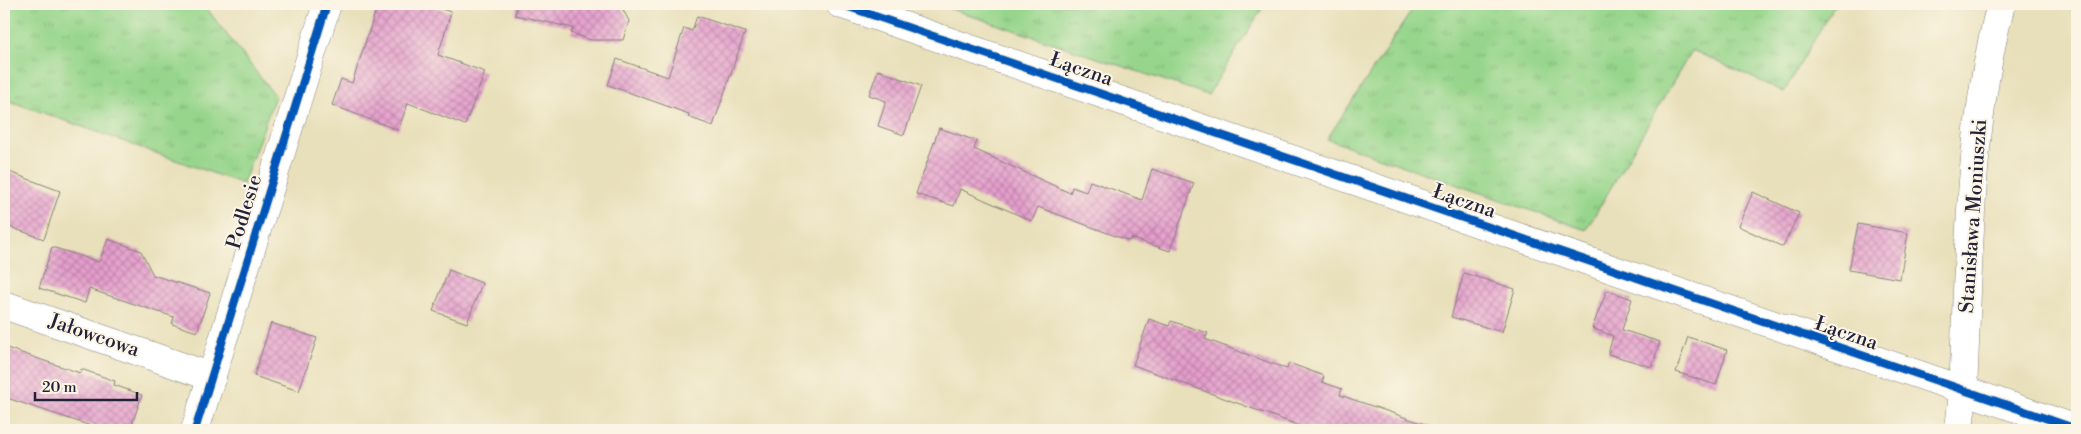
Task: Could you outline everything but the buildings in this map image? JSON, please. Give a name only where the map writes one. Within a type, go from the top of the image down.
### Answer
[{"type":"street","name":"Podlesie","points":[[195,430],[327,4]]},
{"type":"street","name":"Łączna","points":[[840,4],[1963,392],[2077,429]]},
{"type":"street","name":"Stanisława Moniuszki","points":[[1959,430],[1963,392],[1975,155],[1988,50],[2001,4]]},
{"type":"street","name":"Jałowcowa","points":[[4,304],[212,377]]},
{"type":"green space","points":[[4,4],[203,4],[275,96],[243,184],[4,99]]},
{"type":"green space","points":[[936,4],[1265,4],[1208,95]]},
{"type":"green space","points":[[1416,4],[1835,4],[1784,92],[1692,50],[1586,230],[1327,139]]},
{"type":"cycle path","points":[[195,430],[327,4]]},
{"type":"cycle path","points":[[840,4],[2077,429]]}]
